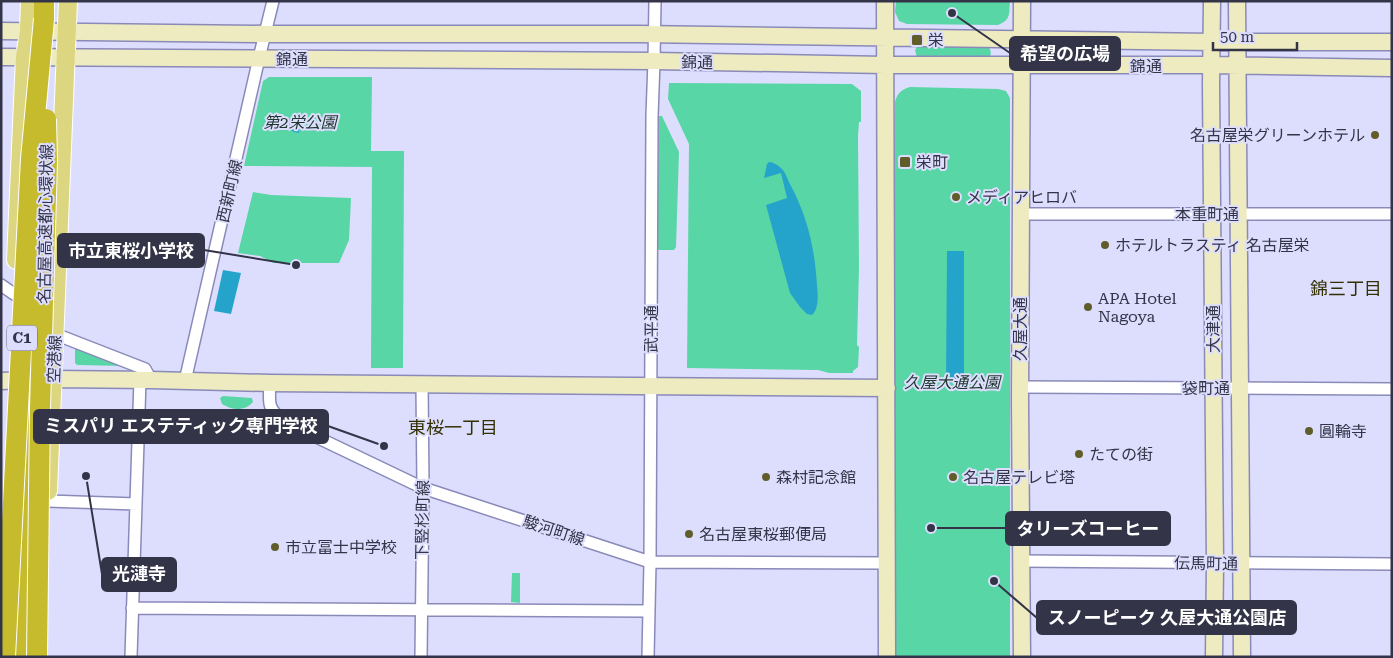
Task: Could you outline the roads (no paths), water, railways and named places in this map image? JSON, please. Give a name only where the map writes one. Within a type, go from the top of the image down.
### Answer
[{"type":"highway","name":"C1","points":[[5,657],[39,17]]},
{"type":"highway","name":"名古屋高速都心環状線","points":[[37,657],[40,409],[47,160],[39,17]]},
{"type":"highway","points":[[18,657],[24,499],[15,381],[32,223],[19,202]]},
{"type":"main road","points":[[1,644],[5,518],[15,381],[8,289],[19,202],[25,57],[39,17],[30,1]]},
{"type":"main road","name":"空港線","points":[[42,657],[68,1]]},
{"type":"street","name":"西新町線","points":[[186,381],[273,1]]},
{"type":"street","name":"武平通","points":[[648,657],[652,116],[655,1]]},
{"type":"street","points":[[885,1],[887,657]]},
{"type":"street","name":"久屋大通","points":[[1022,1],[1020,387],[1022,657]]},
{"type":"street","name":"大津通","points":[[1212,1],[1214,657]]},
{"type":"street","name":"大津通","points":[[1237,1],[1242,657]]},
{"type":"street","name":"錦通","points":[[1,32],[39,17],[66,31],[265,34],[654,34],[1212,42],[1392,42]]},
{"type":"street","name":"錦通","points":[[1,57],[654,61],[885,65],[1211,65],[1392,68]]},
{"type":"street","name":"本重町通","points":[[1021,214],[1392,214]]},
{"type":"street","points":[[55,334],[145,369],[146,380],[136,504],[131,657]]},
{"type":"street","points":[[15,381],[146,380],[270,383],[887,388]]},
{"type":"street","name":"駿河町線","points":[[270,383],[269,401],[273,413],[283,421],[422,488],[650,562],[886,563]]},
{"type":"street","name":"下竪杉町線","points":[[421,657],[422,384]]},
{"type":"street","name":"袋町通","points":[[1020,387],[1392,389]]},
{"type":"street","points":[[48,501],[136,504]]},
{"type":"street","name":"伝馬町通","points":[[1021,561],[1392,564]]},
{"type":"street","points":[[132,608],[648,611]]},
{"type":"water","points":[[300,114],[299,133],[291,130],[289,122],[293,115]]},
{"type":"water","points":[[769,162],[777,165],[785,173],[802,210],[810,234],[818,293],[817,306],[812,315],[807,314],[800,307],[790,293],[766,205],[787,198],[781,173],[764,178]]},
{"type":"water","points":[[947,251],[964,251],[964,383],[946,383]]},
{"type":"water","points":[[223,270],[241,273],[231,314],[214,311]]},
{"type":"place","name":"希望の広場","points":[[952,13]]},
{"type":"place","name":"栄","points":[[917,40]]},
{"type":"place","name":"名古屋栄グリーンホテル","points":[[1375,135]]},
{"type":"place","name":"栄町","points":[[905,162]]},
{"type":"place","name":"メディアヒロバ","points":[[956,197]]},
{"type":"place","name":"ホテルトラスティ 名古屋栄","points":[[1105,245]]},
{"type":"place","name":"市立東桜小学校","points":[[296,265]]},
{"type":"place","name":"APA Hotel Nagoya","points":[[1088,307]]},
{"type":"place","name":"圓輪寺","points":[[1309,431]]},
{"type":"place","name":"ミスパリ エステティック専門学校","points":[[384,446]]},
{"type":"place","name":"たての街","points":[[1079,454]]},
{"type":"place","name":"光漣寺","points":[[86,476]]},
{"type":"place","name":"森村記念館","points":[[766,477]]},
{"type":"place","name":"名古屋テレビ塔","points":[[953,477]]},
{"type":"place","name":"タリーズコーヒー","points":[[931,528]]},
{"type":"place","name":"名古屋東桜郵便局","points":[[689,534]]},
{"type":"place","name":"市立冨士中学校","points":[[275,547]]},
{"type":"place","name":"スノーピーク 久屋大通公園店","points":[[994,581]]},
{"type":"district","name":"錦三丁目","points":[[1346,289]]},
{"type":"district","name":"東桜一丁目","points":[[453,428]]},
{"type":"park label","name":"第2栄公園","points":[[300,122]]},
{"type":"park label","name":"久屋大通公園","points":[[952,382]]}]
